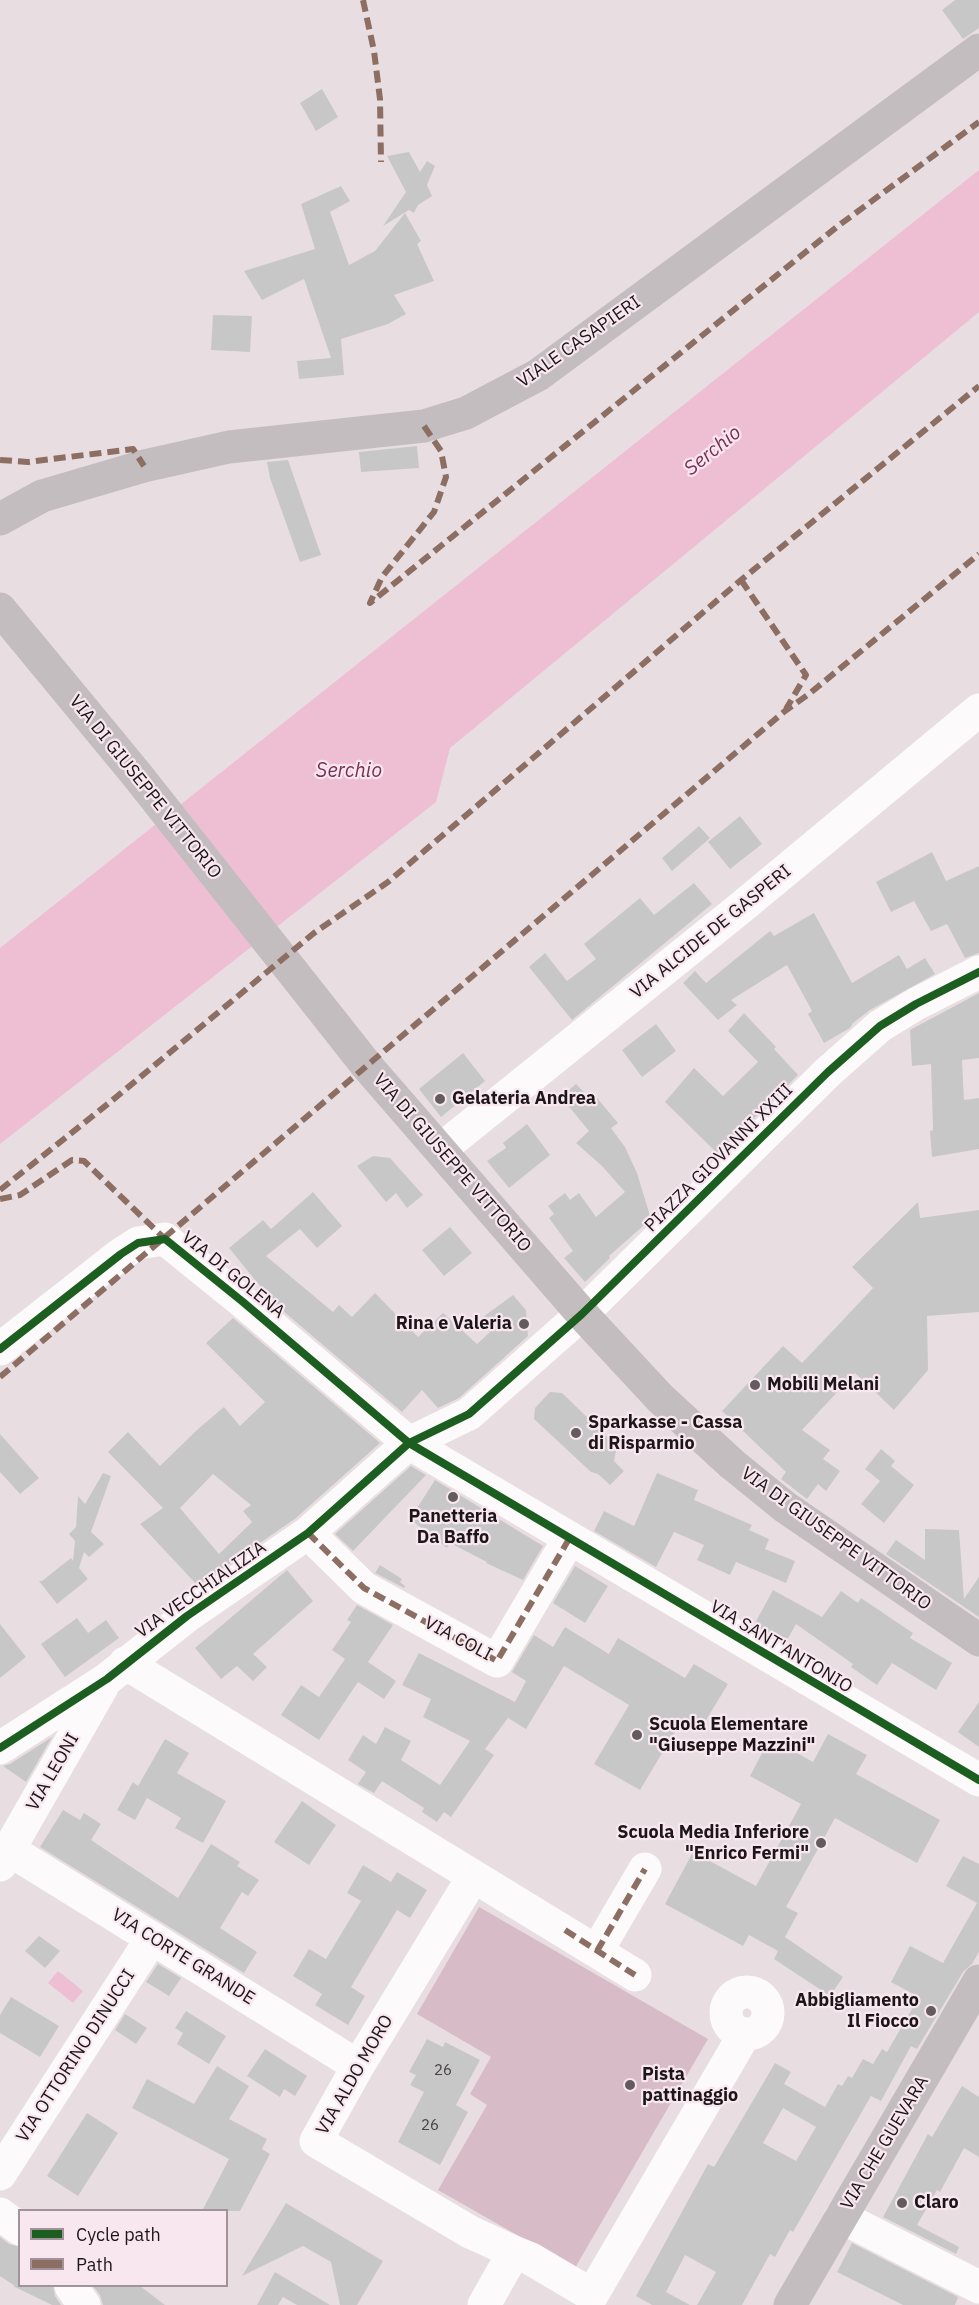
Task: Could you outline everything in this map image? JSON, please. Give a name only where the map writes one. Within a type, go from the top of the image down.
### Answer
[{"type":"main road","name":"VIALE CASAPIERI","points":[[42,496],[144,466],[229,447],[424,426],[466,413],[538,375],[979,50]]},
{"type":"main road","points":[[0,495],[42,496]]},
{"type":"main road","points":[[0,519],[42,496]]},
{"type":"main road","name":"VIA DI GIUSEPPE VITTORIO","points":[[0,609],[137,775],[367,1066],[582,1314],[660,1398],[760,1488],[805,1522],[979,1640]]},
{"type":"main road","name":"VIA CHE GUEVARA","points":[[790,2305],[979,1981]]},
{"type":"street","name":"VIA ALCIDE DE GASPERI","points":[[440,1150],[738,910],[979,710]]},
{"type":"street","name":"PIAZZA GIOVANNI XXIII","points":[[409,1443],[469,1414],[582,1314],[828,1072],[880,1026],[916,1004],[979,972]]},
{"type":"street","name":"VIA DI GOLENA","points":[[0,1349],[121,1254],[138,1243],[165,1239],[252,1309],[409,1443],[569,1539]]},
{"type":"street","name":"VIA VECCHIALIZIA","points":[[0,1748],[116,1671],[187,1616],[308,1533],[409,1443]]},
{"type":"street","name":"VIA COLI","points":[[308,1533],[364,1588],[497,1661],[569,1539]]},
{"type":"street","name":"VIA SANT'ANTONIO","points":[[569,1539],[979,1780]]},
{"type":"street","name":"VIA LEONI","points":[[4,1857],[116,1671]]},
{"type":"street","points":[[116,1671],[565,1930],[635,1975]]},
{"type":"street","name":"VIA CORTE GRANDE","points":[[4,1857],[152,1938],[358,2066]]},
{"type":"street","points":[[597,1950],[645,1869]]},
{"type":"street","name":"VIA ALDO MORO","points":[[472,1876],[358,2066],[316,2141],[470,2232],[531,2259],[591,2295],[744,2035]]},
{"type":"street","name":"VIA OTTORINO DINUCCI","points":[[0,2174],[152,1938]]},
{"type":"street","points":[[0,2214],[18,2228]]},
{"type":"street","points":[[841,2217],[979,2287]]},
{"type":"street","points":[[484,2305],[514,2252]]},
{"type":"street","points":[[72,2287],[84,2305]]},
{"type":"shaded area","points":[[479,1907],[708,2039],[575,2268],[438,2190],[487,2105],[470,2094],[491,2057],[417,2014]]},
{"type":"water","name":"Serchio","points":[[979,170],[979,312],[450,748],[436,802],[0,1144],[0,948]]},
{"type":"water","points":[[58,1971],[83,1991],[73,2003],[48,1983]]},
{"type":"building","points":[[955,0],[979,0],[979,28],[963,39],[942,10]]},
{"type":"building","points":[[322,89],[338,117],[316,131],[300,103]]},
{"type":"building","points":[[409,152],[420,172],[427,161],[435,166],[427,185],[432,196],[418,205],[414,213],[409,210],[383,226],[406,192],[387,156]]},
{"type":"building","points":[[341,186],[350,201],[330,212],[349,265],[375,251],[405,213],[421,241],[417,244],[434,281],[394,295],[406,314],[388,324],[341,339],[344,375],[299,379],[297,361],[331,358],[304,279],[262,300],[244,271],[315,249],[301,204]]},
{"type":"building","points":[[213,315],[252,316],[250,352],[211,350]]},
{"type":"building","points":[[417,446],[419,468],[361,472],[359,452]]},
{"type":"building","points":[[288,460],[321,555],[300,562],[270,478],[267,462]]},
{"type":"building","points":[[740,816],[762,844],[730,869],[708,842]]},
{"type":"building","points":[[699,826],[710,838],[672,871],[662,858]]},
{"type":"building","points":[[932,852],[946,881],[979,866],[979,953],[965,958],[947,924],[931,931],[914,901],[891,912],[876,882]]},
{"type":"building","points":[[694,883],[712,904],[572,1020],[529,967],[545,953],[567,981],[596,959],[584,944],[640,898],[654,915]]},
{"type":"building","points":[[814,913],[852,983],[899,955],[907,969],[925,958],[935,974],[870,1010],[850,1028],[824,1043],[808,1014],[812,1011],[787,965],[731,1000],[737,1005],[718,1020],[683,983],[695,971],[706,983],[770,931],[774,936]]},
{"type":"building","points":[[979,993],[979,1058],[962,1060],[964,1100],[979,1098],[979,1149],[932,1157],[931,1064],[912,1066],[910,1030]]},
{"type":"building","points":[[744,1013],[776,1047],[774,1049],[798,1075],[718,1154],[665,1102],[694,1068],[723,1096],[758,1062],[728,1031]]},
{"type":"building","points":[[656,1024],[676,1051],[642,1077],[622,1050]]},
{"type":"building","points":[[463,1053],[485,1081],[441,1117],[419,1089]]},
{"type":"building","points":[[576,1084],[588,1096],[592,1092],[618,1123],[611,1128],[625,1147],[637,1173],[651,1219],[609,1256],[610,1258],[585,1282],[564,1258],[573,1251],[549,1218],[554,1214],[548,1206],[565,1193],[570,1200],[579,1193],[596,1217],[625,1192],[602,1166],[576,1143],[589,1131],[561,1097]]},
{"type":"building","points":[[527,1124],[550,1155],[509,1188],[487,1161],[506,1148],[503,1143]]},
{"type":"building","points":[[373,1156],[390,1158],[423,1195],[407,1208],[396,1193],[386,1202],[357,1166]]},
{"type":"building","points":[[313,1192],[342,1226],[317,1248],[300,1229],[266,1256],[333,1312],[339,1305],[352,1317],[375,1293],[418,1337],[443,1313],[477,1344],[490,1332],[479,1320],[513,1295],[526,1310],[528,1336],[459,1398],[438,1408],[422,1390],[402,1412],[263,1294],[265,1292],[229,1248],[263,1220],[271,1229]]},
{"type":"building","points":[[918,1202],[920,1218],[979,1210],[979,1312],[927,1316],[928,1370],[894,1410],[855,1373],[802,1430],[830,1450],[823,1459],[840,1471],[826,1491],[818,1484],[807,1499],[781,1479],[786,1472],[722,1411],[783,1346],[802,1363],[873,1288],[852,1267]]},
{"type":"building","points":[[450,1227],[472,1253],[444,1276],[422,1250]]},
{"type":"building","points":[[233,1318],[380,1443],[296,1518],[198,1586],[140,1524],[163,1508],[108,1452],[128,1432],[160,1466],[224,1407],[240,1426],[265,1402],[206,1343]],"holes":[[[213,1474],[251,1505],[243,1511],[252,1522],[219,1554],[180,1508]]]},
{"type":"building","name":"Sparkasse - Cassa di Risparmio","points":[[550,1392],[562,1393],[617,1446],[614,1461],[624,1471],[610,1485],[598,1474],[591,1472],[534,1419],[535,1408]]},
{"type":"building","points":[[0,1434],[39,1478],[20,1494],[0,1472]]},
{"type":"building","points":[[881,1449],[895,1461],[891,1466],[914,1485],[884,1523],[861,1504],[880,1481],[865,1469]]},
{"type":"building","points":[[411,1466],[426,1475],[353,1551],[335,1534]]},
{"type":"building","points":[[103,1473],[111,1476],[91,1532],[104,1544],[89,1557],[84,1552],[79,1568],[88,1579],[57,1604],[39,1581],[71,1558],[73,1561],[75,1541],[69,1534],[76,1527],[78,1496],[85,1504]]},
{"type":"building","points":[[657,1473],[698,1490],[694,1500],[752,1525],[749,1530],[769,1539],[765,1549],[795,1561],[786,1583],[736,1562],[730,1575],[697,1560],[704,1545],[674,1532],[656,1567],[594,1531],[604,1511],[634,1526]]},
{"type":"building","points":[[435,1480],[543,1546],[523,1580],[450,1543],[447,1548],[410,1519]]},
{"type":"building","points":[[925,1529],[959,1530],[964,1599],[979,1577],[979,1617],[886,1554],[896,1540],[925,1560]]},
{"type":"building","points":[[380,1565],[402,1579],[400,1582],[405,1586],[404,1588],[375,1573]]},
{"type":"building","points":[[575,1566],[608,1586],[585,1623],[553,1603]]},
{"type":"building","points":[[287,1570],[313,1601],[253,1654],[267,1667],[253,1681],[237,1666],[221,1679],[195,1648]]},
{"type":"building","points":[[773,1590],[822,1617],[841,1591],[858,1603],[861,1598],[913,1633],[910,1638],[952,1663],[936,1690],[892,1663],[877,1685],[851,1667],[853,1664],[796,1624],[785,1644],[754,1625]]},
{"type":"building","points":[[357,1605],[393,1625],[368,1662],[396,1681],[384,1699],[358,1682],[319,1740],[281,1715],[301,1685],[319,1697],[345,1659],[332,1650],[351,1622],[347,1620]]},
{"type":"building","points":[[77,1618],[88,1633],[106,1620],[119,1638],[65,1677],[41,1644]]},
{"type":"building","points":[[0,1624],[26,1657],[0,1678]]},
{"type":"building","points":[[565,1627],[609,1654],[618,1638],[685,1678],[694,1664],[728,1684],[700,1730],[682,1720],[640,1790],[594,1764],[629,1705],[564,1666],[526,1729],[508,1718],[485,1749],[494,1755],[451,1817],[444,1812],[437,1822],[422,1812],[424,1808],[382,1781],[374,1793],[358,1784],[366,1772],[348,1760],[363,1735],[376,1744],[385,1727],[411,1741],[401,1760],[440,1785],[470,1741],[423,1717],[431,1699],[402,1685],[419,1653],[515,1702],[526,1681],[512,1672],[534,1635],[553,1647]]},
{"type":"building","points":[[979,1702],[979,1747],[958,1732]]},
{"type":"building","points":[[828,1734],[867,1755],[856,1774],[940,1820],[917,1863],[835,1818],[786,1907],[798,1913],[785,1937],[843,1977],[830,1996],[774,1959],[778,1951],[749,1935],[743,1946],[665,1904],[693,1852],[756,1886],[801,1804],[750,1776],[770,1738],[813,1762]]},
{"type":"building","points":[[52,1737],[26,1782],[3,1766],[10,1764]]},
{"type":"building","points":[[165,1739],[189,1753],[177,1773],[226,1801],[203,1843],[175,1828],[181,1818],[147,1798],[135,1820],[117,1810],[133,1782],[138,1786]]},
{"type":"building","points":[[302,1801],[336,1825],[309,1865],[274,1842]]},
{"type":"building","points":[[63,1810],[80,1820],[84,1813],[101,1824],[91,1840],[178,1898],[211,1844],[240,1862],[237,1866],[259,1880],[248,1896],[242,1892],[220,1928],[257,1952],[244,1973],[40,1847]]},
{"type":"building","points":[[963,1856],[979,1864],[979,1952],[972,1964],[963,1972],[917,2049],[911,2046],[881,2101],[871,2096],[793,2232],[790,2230],[775,2257],[770,2254],[742,2305],[697,2305],[716,2272],[685,2255],[666,2292],[690,2305],[652,2305],[636,2296],[708,2164],[714,2167],[775,2063],[791,2072],[784,2084],[825,2107],[838,2084],[842,2086],[848,2076],[852,2078],[863,2059],[873,2064],[882,2049],[887,2052],[919,1997],[891,1982],[910,1946],[943,1963],[977,1903],[946,1886]],"holes":[[[783,2108],[816,2127],[796,2161],[763,2143]]]},
{"type":"building","points":[[363,1865],[391,1882],[397,1872],[427,1890],[410,1918],[397,1910],[351,1987],[365,1996],[348,2025],[315,2005],[322,1994],[293,1976],[309,1949],[326,1959],[361,1901],[347,1893]]},
{"type":"building","points":[[39,1936],[60,1951],[45,1968],[25,1951]]},
{"type":"building","points":[[158,1964],[181,1978],[169,1996],[146,1982]]},
{"type":"building","points":[[11,1997],[59,2026],[40,2057],[0,2033],[0,2015]]},
{"type":"building","points":[[186,2011],[226,2036],[209,2064],[177,2044],[183,2033],[175,2028]]},
{"type":"building","points":[[125,2014],[147,2028],[136,2044],[115,2030]]},
{"type":"building","points":[[427,2039],[443,2047],[445,2042],[480,2060],[456,2105],[468,2112],[440,2165],[398,2142],[424,2092],[410,2085],[416,2075],[409,2072]]},
{"type":"building","points":[[265,2049],[307,2076],[295,2096],[284,2089],[280,2097],[247,2076]]},
{"type":"building","points":[[217,2066],[249,2086],[229,2119],[267,2139],[262,2149],[270,2154],[240,2211],[203,2209],[229,2159],[132,2108],[147,2079],[194,2104]]},
{"type":"building","points":[[962,2086],[979,2097],[979,2157],[964,2148],[940,2192],[937,2190],[917,2225],[959,2247],[956,2254],[883,2217],[928,2134],[932,2137]]},
{"type":"building","points":[[87,2113],[118,2133],[78,2196],[47,2176]]},
{"type":"building","points":[[286,2203],[383,2261],[357,2305],[340,2305],[331,2262],[303,2246],[242,2276]]},
{"type":"building","points":[[0,2237],[9,2244],[18,2246],[18,2287],[53,2287],[55,2296],[61,2305],[52,2305],[13,2286],[15,2286],[0,2276]]},
{"type":"building","points":[[852,2243],[958,2297],[955,2305],[903,2305],[837,2272]]},
{"type":"building","points":[[275,2272],[330,2305],[297,2305],[283,2297],[278,2305],[257,2305]]},
{"type":"building","points":[[94,2287],[141,2287],[165,2305],[103,2305],[100,2295]]},
{"type":"marked path","points":[[363,0],[374,51],[380,99],[381,162]]},
{"type":"marked path","points":[[424,426],[441,451],[446,477],[434,512],[382,577],[370,603],[838,226],[979,122]]},
{"type":"marked path","points":[[0,1190],[314,933],[388,882],[741,580],[979,386]]},
{"type":"marked path","points":[[0,460],[28,462],[133,449],[144,466]]},
{"type":"marked path","points":[[0,1377],[785,711],[809,694],[979,554]]},
{"type":"marked path","points":[[741,580],[806,675],[786,709]]},
{"type":"marked path","points":[[0,1199],[20,1195],[72,1160],[84,1161],[165,1239]]},
{"type":"marked path","points":[[308,1533],[364,1588],[497,1661],[569,1539]]},
{"type":"marked path","points":[[597,1951],[645,1869]]},
{"type":"marked path","points":[[565,1930],[635,1975]]},
{"type":"cycle path","points":[[0,1748],[107,1679],[187,1616],[308,1533],[409,1443],[469,1414],[582,1314],[828,1072],[880,1026],[916,1004],[979,972]]},
{"type":"cycle path","points":[[0,1349],[121,1254],[138,1243],[165,1239],[409,1443],[979,1780]]},
{"type":"place","name":"Gelateria Andrea","points":[[440,1099]]},
{"type":"place","name":"Rina e Valeria","points":[[524,1324]]},
{"type":"place","name":"Mobili Melani","points":[[755,1385]]},
{"type":"place","name":"Sparkasse - Cassa di Risparmio","points":[[576,1433]]},
{"type":"place","name":"Panetteria Da Baffo","points":[[453,1497]]},
{"type":"place","name":"Scuola Elementare \"Giuseppe Mazzini\"","points":[[637,1735]]},
{"type":"place","name":"Scuola Media Inferiore \"Enrico Fermi\"","points":[[821,1843]]},
{"type":"place","name":"Abbigliamento Il Fiocco","points":[[931,2011]]},
{"type":"place","name":"Pista pattinaggio","points":[[630,2085]]},
{"type":"place","name":"Claro","points":[[902,2203]]}]
